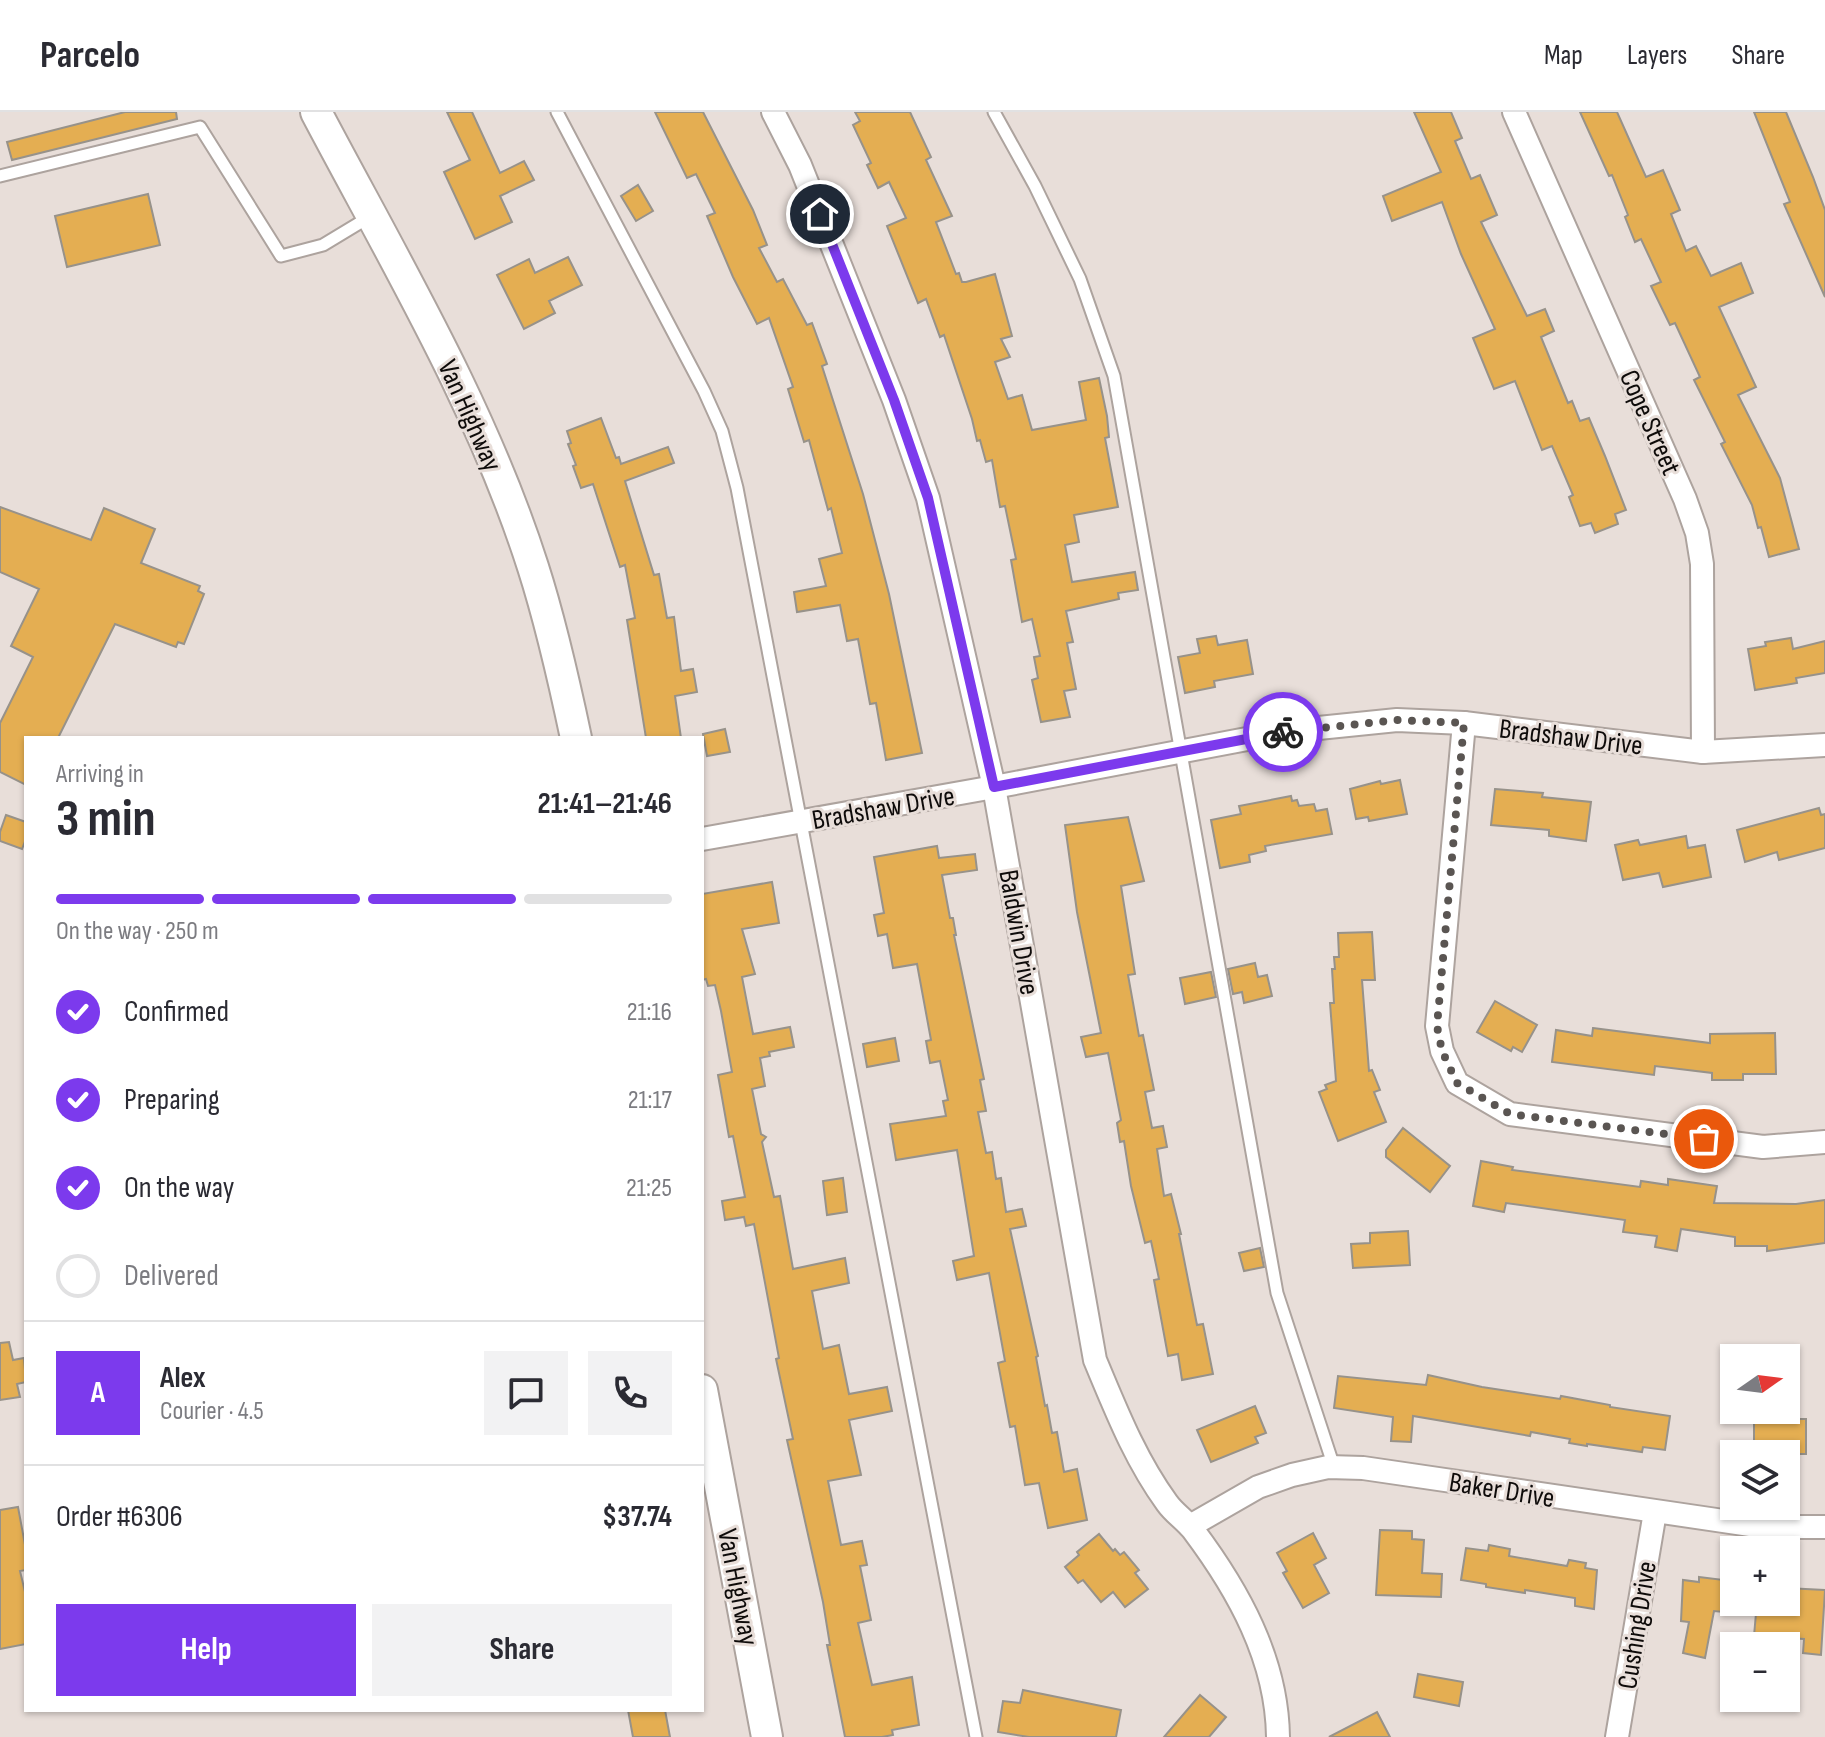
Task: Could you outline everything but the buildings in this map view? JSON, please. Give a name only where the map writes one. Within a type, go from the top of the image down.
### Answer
[{"type":"main road","name":"Van Highway","points":[[316,112],[452,370],[499,475],[533,567],[575,736]]},
{"type":"main road","name":"Van Highway","points":[[704,1401],[767,1737]]},
{"type":"street","name":"Baldwin Drive","points":[[773,112],[806,179],[894,400],[928,498],[994,787],[1095,1360],[1127,1438],[1169,1506],[1190,1526],[1234,1588],[1259,1644],[1275,1697],[1278,1737]]},
{"type":"street","name":"Cope Street","points":[[1514,112],[1679,485],[1697,533],[1702,564],[1703,752]]},
{"type":"street","name":"Bradshaw Drive","points":[[704,839],[1289,731],[1382,722],[1464,723],[1703,752],[1825,745]]},
{"type":"street","points":[[1464,723],[1437,1026],[1442,1051],[1457,1083],[1510,1114],[1763,1147],[1825,1142]]},
{"type":"street","name":"Baker Drive","points":[[1190,1526],[1258,1487],[1292,1475],[1334,1467],[1363,1468],[1764,1527],[1825,1527]]},
{"type":"street","name":"Cushing Drive","points":[[1617,1737],[1655,1512]]},
{"type":"lane","points":[[557,112],[697,377],[722,431],[737,488],[976,1737]]},
{"type":"lane","points":[[994,112],[1035,186],[1080,279],[1114,376],[1277,1293],[1334,1467]]},
{"type":"lane","points":[[0,176],[200,127],[281,256],[323,245],[371,216]]},
{"type":"way so far","points":[[1283,732],[1397,720],[1464,723],[1437,1026],[1442,1051],[1457,1083],[1510,1114],[1704,1139]]},
{"type":"route","points":[[820,214],[894,400],[928,498],[994,787],[1283,732]]}]
